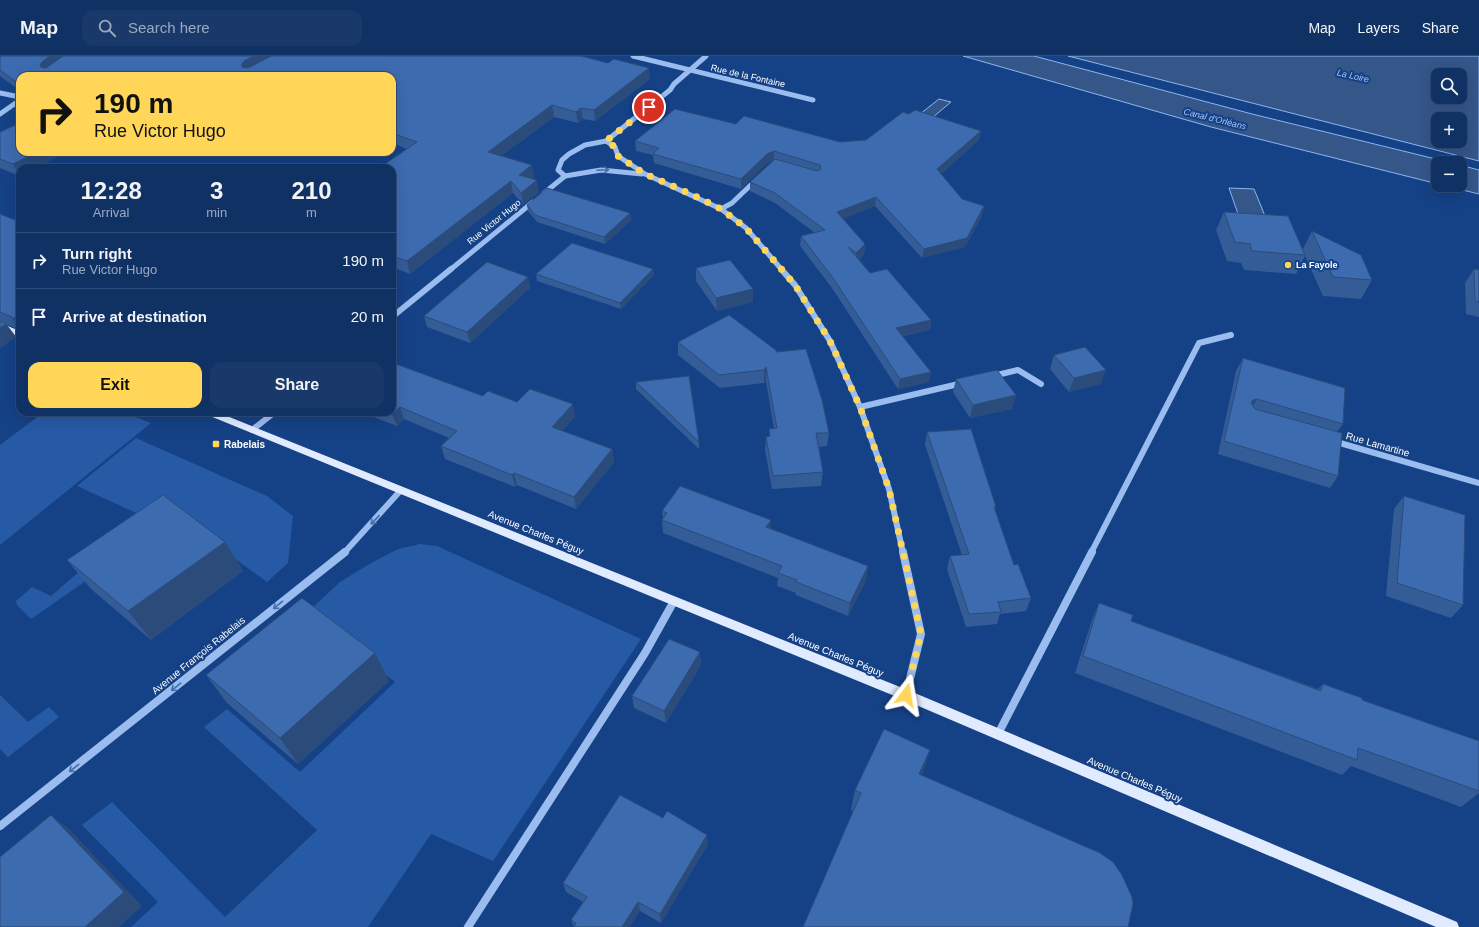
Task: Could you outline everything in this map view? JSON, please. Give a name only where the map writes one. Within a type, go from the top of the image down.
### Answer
[{"type":"main road","points":[[0,326],[16,332]]},
{"type":"main road","name":"Avenue Charles Péguy","points":[[218,416],[906,695],[1452,927]]},
{"type":"street","name":"Rue de la Fontaine","points":[[632,56],[813,100]]},
{"type":"street","points":[[645,174],[601,170],[565,176],[558,170],[562,160],[569,154],[585,145],[606,141],[670,90],[674,84],[706,56]]},
{"type":"street","points":[[0,93],[16,96]]},
{"type":"street","points":[[0,114],[16,103]]},
{"type":"street","points":[[606,141],[615,147],[618,156],[645,174],[721,209],[746,228],[795,285],[830,341],[860,407],[889,489],[921,634],[906,695]]},
{"type":"street","name":"Rue Victor Hugo","points":[[396,314],[565,176]]},
{"type":"street","points":[[721,209],[732,202],[759,176]]},
{"type":"street","points":[[998,734],[1199,344],[1230,335]]},
{"type":"street","points":[[988,378],[1018,370],[1041,384]]},
{"type":"street","points":[[860,407],[972,381]]},
{"type":"street","points":[[252,430],[270,416]]},
{"type":"street","name":"Rue Lamartine","points":[[1326,439],[1479,483]]},
{"type":"street","name":"Avenue François Rabelais","points":[[0,826],[346,551],[401,490]]},
{"type":"street","points":[[468,927],[646,653],[674,601]]},
{"type":"shaded area","points":[[39,416],[133,416],[151,423],[0,545],[0,445]]},
{"type":"shaded area","points":[[136,438],[267,496],[293,516],[288,563],[267,582],[178,517],[31,619],[17,605],[16,601],[32,587],[51,596],[143,516],[77,486]]},
{"type":"shaded area","points":[[420,544],[437,546],[641,639],[493,861],[431,834],[368,927],[131,927],[158,902],[82,825],[112,802],[225,917],[317,830],[204,727],[227,709],[300,772],[395,682],[314,617],[311,609],[340,582],[371,563],[398,549]]},
{"type":"shaded area","points":[[0,695],[28,722],[49,707],[59,717],[8,757],[0,749]]},
{"type":"water","name":"Canal d'Orléans","points":[[963,56],[1034,56],[1252,114],[1431,158],[1431,182],[1211,127]]},
{"type":"water","name":"La Loire","points":[[1068,56],[1479,56],[1479,161],[1467,158],[1467,156],[1459,156]]},
{"type":"water","points":[[939,99],[951,102],[932,118],[920,114]]},
{"type":"water","points":[[1467,167],[1479,170],[1479,194],[1467,191]]},
{"type":"water","points":[[1229,188],[1254,189],[1265,216],[1238,214]]},
{"type":"building","points":[[0,56],[50,56],[40,65],[41,67],[46,68],[63,56],[254,56],[244,61],[242,64],[242,67],[248,68],[271,56],[581,56],[608,63],[614,59],[649,68],[594,110],[581,108],[576,112],[552,105],[488,152],[532,165],[519,175],[537,180],[521,193],[511,181],[407,261],[396,257],[396,164],[385,164],[417,142],[396,134],[396,72],[16,72],[16,82],[0,70]]},
{"type":"building","points":[[675,109],[736,124],[744,116],[840,142],[866,140],[903,112],[909,114],[915,110],[981,131],[937,169],[962,199],[984,206],[967,238],[924,249],[876,197],[837,212],[865,244],[856,253],[848,247],[870,273],[887,269],[931,320],[896,328],[931,372],[900,379],[833,278],[801,236],[825,230],[775,193],[750,182],[775,159],[817,171],[821,169],[820,165],[774,151],[767,154],[741,179],[653,154],[659,148],[635,141]]},
{"type":"building","points":[[16,125],[16,156],[29,156],[13,164],[0,159],[0,132]]},
{"type":"building","points":[[547,188],[630,213],[604,237],[535,215],[527,205]]},
{"type":"building","points":[[1224,212],[1288,216],[1305,255],[1252,251],[1250,244],[1235,242]]},
{"type":"building","points":[[0,214],[16,220],[16,317],[13,319],[12,317],[0,312]]},
{"type":"building","points":[[1312,231],[1361,255],[1372,280],[1333,277]]},
{"type":"building","points":[[572,243],[653,269],[620,303],[536,274]]},
{"type":"building","points":[[730,260],[753,289],[716,298],[696,268]]},
{"type":"building","points":[[487,262],[528,277],[467,332],[424,316]]},
{"type":"building","points":[[1474,269],[1479,270],[1479,302],[1475,301]]},
{"type":"building","points":[[729,315],[777,351],[776,352],[806,349],[822,400],[829,433],[816,433],[823,472],[773,476],[766,437],[770,436],[769,429],[777,428],[766,367],[764,370],[719,375],[678,342]]},
{"type":"building","points":[[0,321],[6,324],[0,328]]},
{"type":"building","points":[[1085,347],[1106,370],[1074,378],[1054,355]]},
{"type":"building","points":[[1243,358],[1345,388],[1343,424],[1257,399],[1253,400],[1251,403],[1255,409],[1342,433],[1338,476],[1224,441]]},
{"type":"building","points":[[396,364],[483,396],[488,391],[517,402],[530,389],[573,404],[552,427],[612,449],[574,497],[514,473],[512,475],[441,446],[457,431],[400,407],[396,410]]},
{"type":"building","points":[[997,370],[1016,395],[973,405],[956,379]]},
{"type":"building","points":[[689,376],[699,442],[636,382]]},
{"type":"building","points":[[971,429],[996,507],[994,507],[1014,565],[1018,564],[1031,598],[998,602],[1001,612],[969,614],[950,556],[969,554],[927,432]]},
{"type":"building","points":[[680,486],[771,520],[766,527],[868,566],[850,603],[796,582],[797,580],[778,573],[782,566],[662,520],[667,513],[662,511]]},
{"type":"building","points":[[163,495],[225,542],[128,611],[67,560]]},
{"type":"building","points":[[1404,496],[1465,515],[1463,605],[1397,583]]},
{"type":"building","points":[[302,598],[375,653],[280,738],[206,675]]},
{"type":"building","points":[[1099,603],[1133,615],[1131,621],[1321,691],[1323,684],[1362,698],[1362,700],[1479,741],[1479,791],[1358,748],[1357,760],[1083,656]]},
{"type":"building","points":[[669,639],[700,652],[664,711],[632,696]]},
{"type":"building","points":[[884,729],[930,750],[919,774],[1100,853],[1113,862],[1122,875],[1132,897],[1133,904],[1128,927],[803,927],[861,793],[855,790]]},
{"type":"building","points":[[620,795],[663,818],[667,811],[707,835],[660,914],[638,902],[622,927],[574,927],[576,923],[571,920],[587,897],[563,883]]},
{"type":"building","points":[[51,815],[124,892],[85,927],[0,927],[0,857]]},
{"type":"place","name":"La Fayole","points":[[1288,265]]},
{"type":"place","name":"Rabelais","points":[[216,444]]},
{"type":"route","points":[[649,107],[606,141],[615,147],[618,156],[645,174],[721,209],[746,228],[795,285],[830,341],[860,407],[889,489],[921,634],[906,695]]}]
